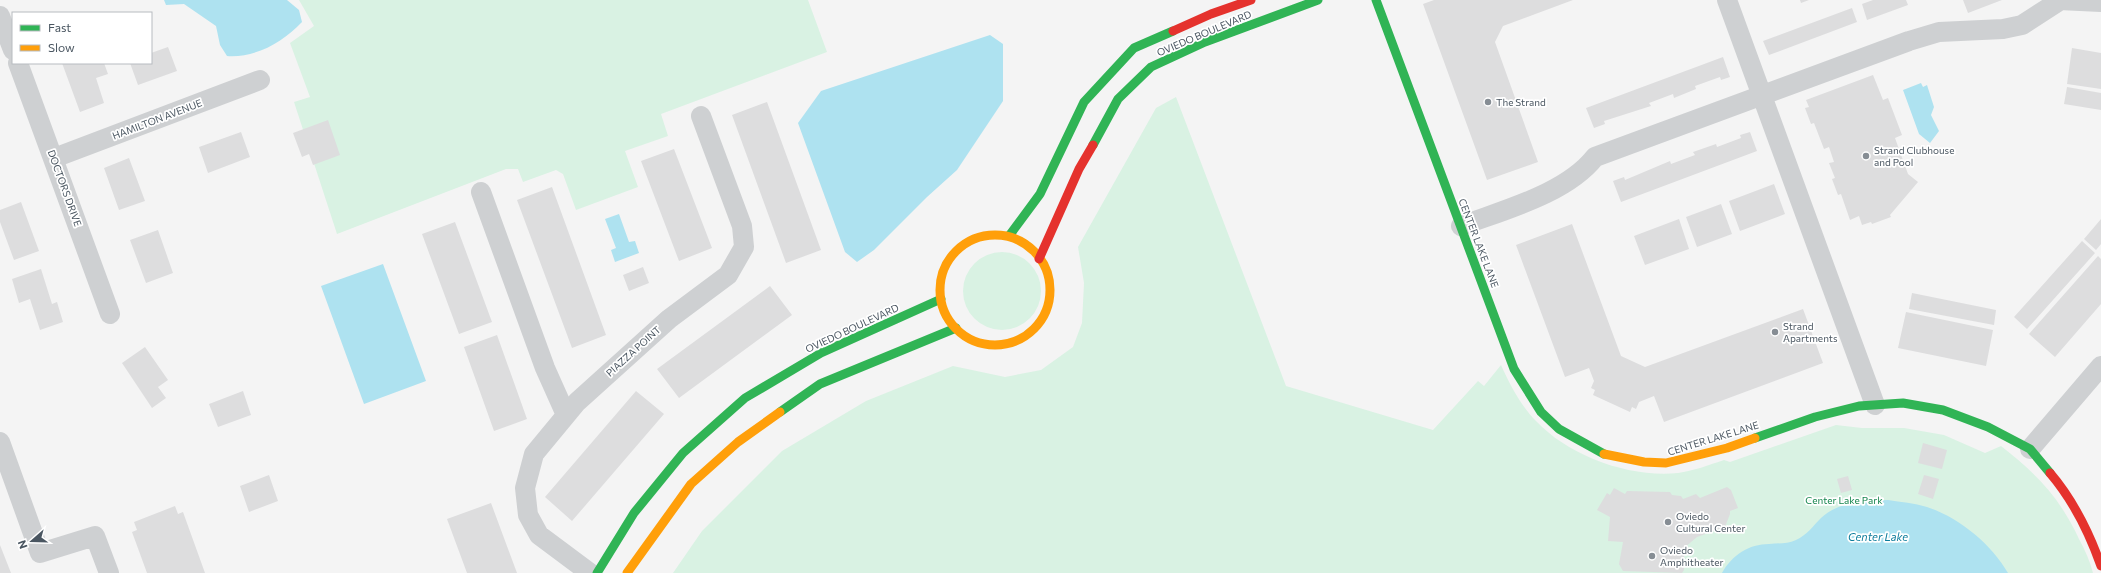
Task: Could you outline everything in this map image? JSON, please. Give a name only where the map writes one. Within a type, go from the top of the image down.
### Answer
[{"type":"street","name":"OVIEDO BOULEVARD","points":[[1008,236],[1040,194],[1084,102],[1134,48],[1211,14],[1251,0]]},
{"type":"street","name":"OVIEDO BOULEVARD","points":[[1039,259],[1079,169],[1118,99],[1151,68],[1205,42],[1318,0]]},
{"type":"street","name":"CENTER LAKE LANE","points":[[1376,0],[1514,369],[1541,412],[1559,429],[1604,454],[1666,464],[1727,448],[1815,416],[1858,406],[1903,403],[1943,410],[1988,427],[2030,449],[2064,490],[2091,538],[2101,566]]},
{"type":"street","points":[[1727,0],[1875,404]]},
{"type":"street","points":[[1461,226],[1531,199],[1560,185],[1586,168],[1595,157],[1909,41],[1939,32],[2003,29],[2022,25],[2059,1],[2101,2]]},
{"type":"street","points":[[0,16],[12,47]]},
{"type":"street","name":"DOCTORS DRIVE","points":[[18,64],[110,314]]},
{"type":"street","name":"HAMILTON AVENUE","points":[[54,158],[260,80]]},
{"type":"street","name":"PIAZZA POINT","points":[[590,573],[538,535],[528,515],[525,488],[534,454],[577,402],[669,319],[728,275],[744,247],[742,226],[701,116]]},
{"type":"street","points":[[481,192],[546,368],[566,415]]},
{"type":"street","points":[[986,235],[1008,236],[1029,246],[1039,259],[1044,264],[1050,287],[1047,309],[1035,329],[1015,342],[993,346],[970,340],[956,328],[942,305],[940,282],[948,260],[964,244],[986,235]]},
{"type":"street","name":"OVIEDO BOULEVARD","points":[[597,573],[634,513],[683,453],[746,398],[821,353],[941,299]]},
{"type":"street","points":[[627,573],[691,484],[738,442],[820,384],[956,328]]},
{"type":"street","points":[[2030,449],[2101,366]]},
{"type":"street","points":[[0,442],[40,553],[95,536],[110,573]]},
{"type":"green space","points":[[299,0],[808,0],[827,52],[661,114],[668,136],[625,151],[638,187],[576,210],[563,174],[556,170],[523,182],[518,169],[506,169],[337,234],[294,102],[310,97],[290,43],[314,26]]},
{"type":"green space","name":"Center Lake Park","points":[[1176,97],[1286,386],[1433,430],[1478,381],[1484,386],[1501,365],[1525,409],[1536,421],[1565,445],[1601,462],[1620,468],[1659,474],[1684,472],[1724,460],[1730,462],[1836,425],[1862,428],[1904,428],[1944,435],[1985,453],[2001,446],[2036,477],[2064,511],[2072,524],[2089,560],[2093,573],[673,573],[702,531],[782,451],[866,401],[953,366],[1005,377],[1041,370],[1073,347],[1082,323],[1084,283],[1078,247],[1156,108]]},
{"type":"green space","points":[[1002,252],[1017,255],[1030,263],[1038,276],[1041,291],[1038,306],[1030,319],[1017,327],[1002,330],[987,327],[974,319],[966,306],[963,291],[966,276],[974,263],[987,255]]},
{"type":"water","points":[[164,0],[287,0],[299,10],[302,22],[278,42],[268,47],[248,54],[227,56],[220,45],[216,26],[184,4],[166,5]]},
{"type":"water","points":[[990,35],[1003,44],[1003,101],[957,170],[927,197],[874,250],[857,262],[845,252],[798,123],[821,91]]},
{"type":"water","points":[[1921,83],[1923,87],[1927,85],[1934,107],[1931,115],[1939,131],[1930,143],[1919,134],[1903,90]]},
{"type":"water","points":[[619,214],[629,242],[635,241],[639,253],[615,262],[611,250],[616,248],[605,219]]},
{"type":"water","points":[[383,264],[426,381],[364,404],[321,286]]},
{"type":"water","name":"Center Lake","points":[[1888,500],[1927,507],[1963,525],[1984,542],[2008,573],[1722,573],[1736,556],[1748,548],[1786,543],[1796,540],[1807,533],[1828,512],[1836,508],[1853,503]]},
{"type":"building","name":"The Strand","points":[[1434,0],[1573,0],[1503,26],[1495,42],[1538,162],[1487,180],[1423,4]]},
{"type":"building","points":[[1800,0],[1809,0],[1801,3]]},
{"type":"building","points":[[1873,0],[1906,0],[1908,5],[1867,20],[1862,4]]},
{"type":"building","points":[[1963,0],[2002,0],[1968,13]]},
{"type":"building","points":[[1852,8],[1857,22],[1769,55],[1763,41]]},
{"type":"building","points":[[168,47],[177,71],[138,85],[130,64],[152,64],[152,53]]},
{"type":"building","points":[[2072,48],[2101,53],[2101,89],[2067,84]]},
{"type":"building","points":[[1723,57],[1730,77],[1721,80],[1720,77],[1695,86],[1696,89],[1674,98],[1673,94],[1649,103],[1651,106],[1604,121],[1605,124],[1594,128],[1586,108]]},
{"type":"building","points":[[62,64],[104,64],[108,74],[96,78],[104,103],[80,112]]},
{"type":"building","name":"Strand Clubhouse and Pool","points":[[1873,75],[1883,100],[1888,98],[1902,135],[1895,138],[1908,174],[1918,182],[1890,215],[1891,217],[1872,224],[1871,222],[1862,225],[1859,216],[1850,220],[1841,194],[1838,195],[1832,179],[1835,178],[1829,163],[1834,162],[1829,147],[1824,149],[1814,123],[1811,124],[1805,108],[1809,107],[1806,100]]},
{"type":"building","points":[[2067,87],[2101,93],[2101,110],[2064,104]]},
{"type":"building","points":[[767,102],[821,250],[786,263],[732,115]]},
{"type":"building","points":[[328,120],[340,155],[313,165],[309,154],[302,157],[293,133]]},
{"type":"building","points":[[241,132],[250,157],[208,173],[199,147]]},
{"type":"building","points":[[1750,132],[1757,151],[1621,202],[1613,181],[1624,177],[1625,180],[1670,161],[1671,164],[1695,155],[1693,152],[1716,144],[1717,147],[1741,138],[1740,135]]},
{"type":"building","points":[[674,149],[712,248],[679,261],[641,161]]},
{"type":"building","points":[[129,158],[145,201],[119,210],[104,168]]},
{"type":"building","points":[[1774,184],[1785,214],[1740,231],[1729,201]]},
{"type":"building","points":[[552,187],[606,335],[572,348],[517,200]]},
{"type":"building","points":[[21,202],[39,251],[14,260],[0,222],[0,210]]},
{"type":"building","points":[[1721,204],[1732,234],[1697,247],[1686,217]]},
{"type":"building","points":[[1679,219],[1689,249],[1645,265],[1634,236]]},
{"type":"building","points":[[2101,219],[2101,244],[2096,250],[2084,239]]},
{"type":"building","points":[[455,222],[492,322],[459,334],[422,234]]},
{"type":"building","name":"Strand Apartments","points":[[1572,224],[1621,356],[1645,367],[1803,309],[1823,363],[1664,422],[1654,396],[1639,402],[1636,409],[1632,407],[1630,412],[1593,395],[1595,390],[1591,388],[1594,381],[1589,368],[1565,377],[1516,245]]},
{"type":"building","points":[[158,230],[173,273],[146,283],[130,240]]},
{"type":"building","points":[[2082,241],[2095,253],[2027,329],[2014,317]]},
{"type":"building","points":[[2098,256],[2101,259],[2101,304],[2055,357],[2029,334]]},
{"type":"building","points":[[643,267],[649,283],[629,291],[623,275]]},
{"type":"building","points":[[41,269],[52,304],[57,302],[63,322],[40,330],[30,299],[19,303],[12,279]]},
{"type":"building","points":[[770,286],[792,315],[679,398],[657,369]]},
{"type":"building","points":[[1912,293],[1996,310],[1994,325],[1909,309]]},
{"type":"building","points":[[1906,312],[1993,330],[1986,366],[1898,348]]},
{"type":"building","points":[[497,335],[527,419],[494,431],[464,347]]},
{"type":"building","points":[[145,347],[168,380],[158,387],[166,398],[152,408],[122,363]]},
{"type":"building","points":[[243,391],[251,415],[218,427],[209,404]]},
{"type":"building","points":[[636,391],[664,414],[572,521],[545,497]]},
{"type":"building","points":[[1923,443],[1947,450],[1942,469],[1918,463]]},
{"type":"building","points":[[269,475],[278,501],[249,512],[240,486]]},
{"type":"building","points":[[1924,475],[1939,479],[1933,499],[1918,494]]},
{"type":"building","points":[[1848,476],[1852,490],[1841,493],[1837,479]]},
{"type":"building","name":"Oviedo Cultural Center","points":[[1727,487],[1731,490],[1738,508],[1730,511],[1725,527],[1697,537],[1684,548],[1684,570],[1682,573],[1623,571],[1619,564],[1623,542],[1608,541],[1610,517],[1597,510],[1607,493],[1610,495],[1614,488],[1625,494],[1627,491],[1670,492],[1672,495],[1681,496],[1683,499],[1696,494],[1700,498]]},
{"type":"building","points":[[491,503],[517,573],[467,573],[447,519]]},
{"type":"building","points":[[175,506],[178,514],[183,512],[205,573],[147,573],[132,532],[137,530],[134,522]]},
{"type":"building","points":[[0,545],[11,573],[0,573]]},
{"type":"traffic: fast","points":[[1093,145],[1118,99],[1151,67],[1205,42],[1318,0]]},
{"type":"traffic: fast","points":[[1376,0],[1514,369],[1541,412],[1559,429],[1604,454]]},
{"type":"traffic: fast","points":[[1009,236],[1040,194],[1084,102],[1134,48],[1173,31]]},
{"type":"traffic: fast","points":[[597,573],[634,513],[683,453],[745,398],[821,353],[941,299]]},
{"type":"traffic: fast","points":[[780,412],[820,384],[956,328]]},
{"type":"traffic: fast","points":[[1755,438],[1815,417],[1859,406],[1903,403],[1943,410],[1988,427],[2030,449],[2050,473]]},
{"type":"traffic: slow","points":[[995,235],[1006,236],[1016,240],[1034,251],[1045,269],[1049,279],[1050,290],[1049,301],[1045,311],[1034,329],[1016,340],[1006,344],[995,345],[984,344],[974,340],[956,329],[945,311],[941,301],[940,290],[941,279],[945,269],[956,251],[974,240],[984,236],[995,235]]},
{"type":"traffic: slow","points":[[627,573],[691,484],[738,442],[780,412]]},
{"type":"traffic: slow","points":[[1604,454],[1644,462],[1666,463],[1727,448],[1755,438]]},
{"type":"traffic: jam","points":[[1173,31],[1211,14],[1251,0]]},
{"type":"traffic: jam","points":[[1039,259],[1079,169],[1093,145]]},
{"type":"traffic: jam","points":[[2050,473],[2066,494],[2080,517],[2101,566]]},
{"type":"place","name":"The Strand","points":[[1488,102]]},
{"type":"place","name":"Strand Clubhouse and Pool","points":[[1866,156]]},
{"type":"place","name":"Strand Apartments","points":[[1775,332]]},
{"type":"place","name":"Oviedo Cultural Center","points":[[1668,522]]},
{"type":"place","name":"Oviedo Amphitheater","points":[[1652,556]]}]
